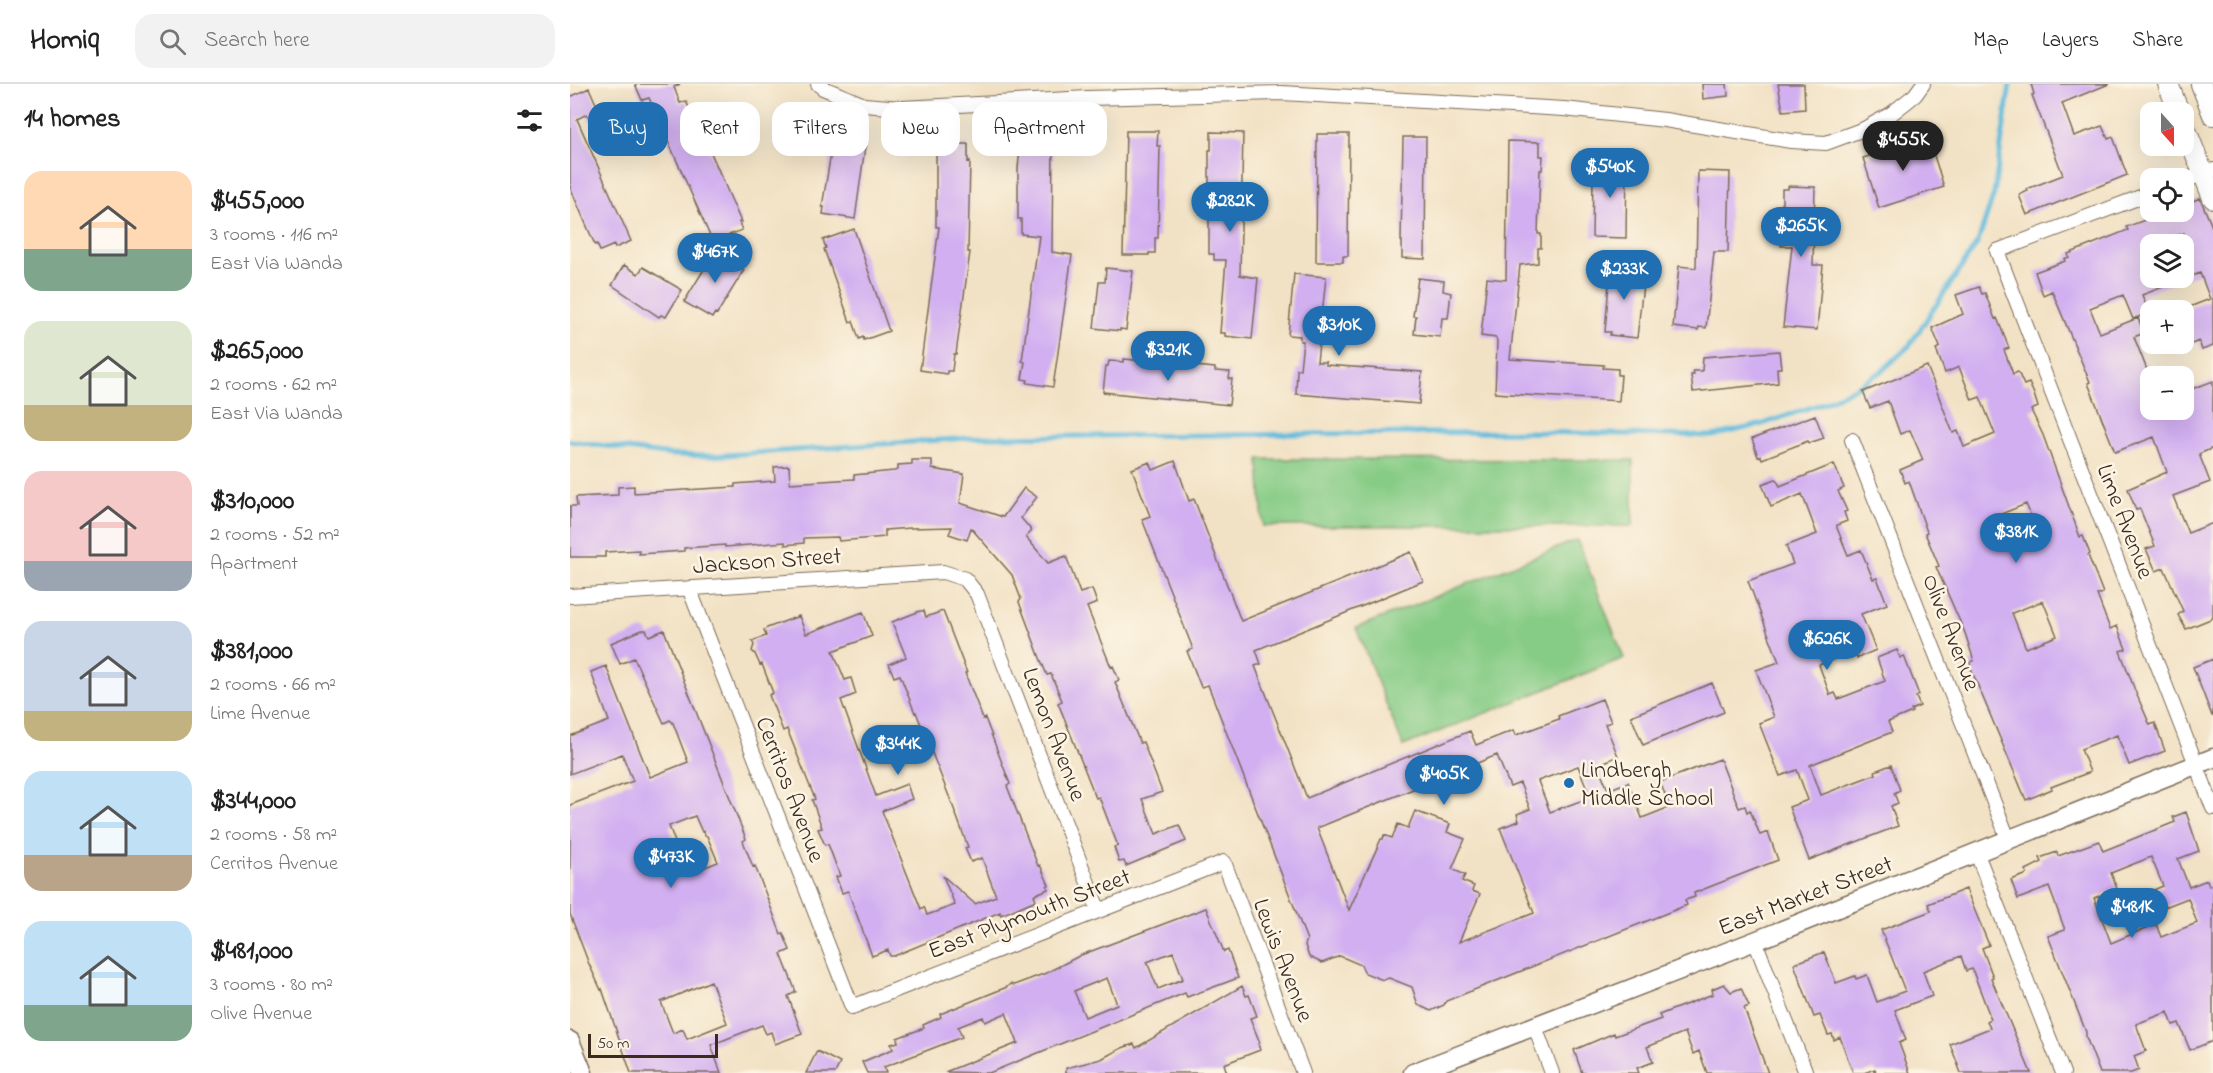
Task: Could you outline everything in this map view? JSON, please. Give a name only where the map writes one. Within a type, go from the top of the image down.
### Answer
[{"type":"main road","points":[[2168,84],[2175,102]]},
{"type":"main road","points":[[2201,84],[2213,115]]},
{"type":"main road","points":[[2194,145],[2208,172],[2213,198]]},
{"type":"street","points":[[818,84],[864,105],[902,108],[1088,98],[1282,93],[1564,109],[1665,120],[1791,141],[1826,143],[1864,129],[1891,114],[1915,95],[1923,84]]},
{"type":"street","name":"Lime Avenue","points":[[2140,197],[1997,251],[2205,762],[2213,808]]},
{"type":"street","name":"Olive Avenue","points":[[1852,440],[2009,841]]},
{"type":"street","name":"Jackson Street","points":[[570,596],[943,572],[965,579]]},
{"type":"street","name":"Lemon Avenue","points":[[965,579],[977,594],[1098,909]]},
{"type":"street","name":"Cerritos Avenue","points":[[689,588],[852,1007]]},
{"type":"street","name":"East Market Street","points":[[1413,1073],[1977,854],[2205,762]]},
{"type":"street","points":[[1977,854],[2062,1073]]},
{"type":"street","name":"East Plymouth Street","points":[[852,1007],[1098,909],[1224,862]]},
{"type":"street","name":"Lewis Avenue","points":[[1224,862],[1303,1073]]},
{"type":"street","points":[[1755,941],[1806,1073]]},
{"type":"street","points":[[1535,1027],[1552,1073]]},
{"type":"street","points":[[570,1041],[583,1073]]},
{"type":"green space","points":[[1259,459],[1633,460],[1633,526],[1263,526]]},
{"type":"green space","points":[[1577,540],[1624,658],[1403,746],[1356,628]]},
{"type":"building","points":[[635,84],[680,84],[674,87],[680,103],[680,156],[712,156],[741,222],[739,222],[742,230],[714,245],[668,141],[668,102],[651,102],[649,98],[642,100]]},
{"type":"building","points":[[1702,84],[1727,84],[1728,96],[1703,99]]},
{"type":"building","points":[[1778,84],[1804,84],[1805,109],[1783,111]]},
{"type":"building","points":[[2031,84],[2109,84],[2062,103],[2074,136],[2102,126],[2108,139],[2113,137],[2127,175],[2027,215],[2019,195],[2028,191],[2027,189],[2063,175],[2032,95],[2034,94]]},
{"type":"building","points":[[589,88],[595,102],[588,102],[588,116],[587,114],[577,119],[588,144],[588,156],[593,156],[631,241],[615,248],[614,245],[600,251],[597,244],[595,245],[570,187],[570,97]]},
{"type":"building","points":[[1126,131],[1158,131],[1157,146],[1160,146],[1158,238],[1155,238],[1155,253],[1149,253],[1149,255],[1123,255]]},
{"type":"building","points":[[1211,132],[1243,133],[1240,275],[1258,278],[1252,339],[1225,336],[1225,333],[1220,333],[1226,260],[1214,260],[1214,254],[1209,254]]},
{"type":"building","points":[[1317,134],[1349,134],[1348,256],[1343,256],[1343,262],[1316,262]]},
{"type":"building","points":[[1403,137],[1426,137],[1425,259],[1402,258]]},
{"type":"building","points":[[1928,137],[1944,187],[1879,208],[1863,158]]},
{"type":"building","points":[[1508,141],[1540,142],[1540,156],[1543,156],[1542,170],[1540,170],[1538,234],[1541,234],[1541,248],[1538,248],[1538,263],[1520,265],[1510,359],[1604,365],[1603,368],[1618,369],[1618,375],[1621,375],[1619,401],[1495,393],[1497,341],[1496,338],[1481,336],[1487,278],[1506,280]]},
{"type":"building","points":[[960,144],[968,144],[968,162],[970,161],[968,252],[970,252],[956,354],[954,354],[952,371],[947,371],[947,374],[920,370],[939,227],[936,227],[936,156],[960,156]]},
{"type":"building","points":[[830,156],[864,156],[855,219],[823,214],[824,207],[822,207]]},
{"type":"building","points":[[1019,156],[1053,156],[1052,252],[1072,255],[1053,387],[1027,383],[1028,380],[1022,379],[1025,362],[1022,361],[1039,236],[1021,234],[1021,219],[1018,219]]},
{"type":"building","points":[[1601,158],[1627,159],[1626,238],[1592,237],[1595,161],[1601,161]]},
{"type":"building","points":[[1698,171],[1730,172],[1728,252],[1714,252],[1706,328],[1699,327],[1698,330],[1673,327],[1679,266],[1696,268]]},
{"type":"building","points":[[1788,186],[1815,187],[1813,265],[1823,265],[1817,330],[1783,327],[1792,246],[1781,246],[1780,207],[1782,207],[1782,189],[1788,189]]},
{"type":"building","points":[[2200,198],[2213,229],[2213,346],[2202,350],[2199,341],[2194,343],[2194,305],[2210,299],[2200,273],[2194,275],[2194,234],[2140,234],[2140,288],[2160,288],[2142,295],[2144,300],[2140,300],[2140,316],[2133,319],[2123,295],[2090,308],[2100,333],[2138,318],[2140,335],[2134,337],[2145,366],[2140,366],[2140,420],[2194,420],[2194,388],[2213,381],[2213,448],[2199,454],[2210,482],[2173,496],[2188,533],[2213,523],[2213,618],[2186,629],[2178,615],[2183,611],[2164,568],[2156,571],[2146,549],[2155,546],[2140,509],[2136,510],[2128,489],[2167,472],[2154,437],[2115,452],[2088,383],[2090,382],[2052,291],[2043,295],[2035,272],[2065,261],[2064,259],[2069,257],[2068,254],[2128,230],[2126,227],[2140,222],[2194,222],[2194,201]]},
{"type":"building","points":[[854,229],[889,331],[864,340],[863,337],[859,339],[853,321],[850,322],[824,249],[826,248],[823,240]]},
{"type":"building","points":[[717,248],[744,264],[741,268],[744,270],[717,314],[715,313],[712,318],[684,302]]},
{"type":"building","points":[[1611,259],[1625,261],[1625,274],[1644,276],[1637,338],[1610,335],[1611,332],[1605,332]]},
{"type":"building","points":[[624,265],[638,274],[643,267],[682,290],[666,317],[661,315],[659,317],[612,285]]},
{"type":"building","points":[[1106,268],[1133,271],[1126,330],[1094,328],[1099,282],[1105,282]]},
{"type":"building","points":[[1294,274],[1326,277],[1317,362],[1326,362],[1326,365],[1422,372],[1419,404],[1296,394],[1297,369],[1300,369],[1303,341],[1300,341],[1300,336],[1288,335]]},
{"type":"building","points":[[1418,278],[1444,281],[1443,291],[1451,293],[1448,318],[1442,318],[1440,337],[1414,334],[1416,316],[1413,316]]},
{"type":"building","points":[[1979,287],[1982,294],[1985,293],[2009,348],[2004,350],[2013,374],[2018,372],[2024,385],[2029,383],[2038,407],[2031,410],[2043,435],[2080,537],[2083,536],[2090,554],[2088,555],[2103,593],[2097,595],[2110,629],[2117,626],[2126,649],[2120,651],[2136,693],[2150,725],[2155,723],[2165,751],[2129,765],[2117,735],[2081,749],[2090,772],[2051,787],[2052,789],[2026,800],[1971,669],[1970,662],[1974,661],[1965,633],[1936,567],[1939,566],[1925,533],[1927,532],[1909,481],[1905,483],[1900,470],[1923,460],[1910,430],[1900,434],[1888,401],[1870,408],[1863,392],[1927,366],[1953,433],[1958,431],[1964,447],[1995,434],[1980,397],[1972,400],[1959,367],[1945,373],[1936,349],[1940,347],[1932,328],[1963,314],[1956,295]],"holes":[[[2026,504],[2037,530],[2001,544],[1991,518]],[[2043,601],[2057,636],[2026,648],[2012,613]]]},
{"type":"building","points":[[1779,351],[1781,368],[1777,368],[1778,383],[1693,392],[1691,375],[1694,375],[1693,371],[1702,371],[1703,357]]},
{"type":"building","points":[[1124,359],[1215,368],[1215,371],[1230,372],[1229,379],[1232,379],[1229,405],[1103,392],[1106,366],[1109,361],[1124,362]]},
{"type":"building","points":[[1815,415],[1824,438],[1809,443],[1808,441],[1762,459],[1761,456],[1758,457],[1752,439]]},
{"type":"building","points":[[912,460],[932,460],[932,469],[964,474],[960,503],[1003,517],[1024,488],[1037,497],[1021,518],[1032,531],[1026,537],[1048,563],[1066,556],[1080,593],[1092,589],[1097,603],[1087,607],[1111,667],[1113,666],[1119,680],[1115,682],[1140,743],[1143,742],[1162,792],[1142,799],[1156,834],[1179,825],[1186,841],[1126,866],[1124,861],[1119,862],[1114,847],[1118,846],[1058,703],[1062,701],[1051,674],[1047,675],[1040,658],[1019,602],[1021,599],[1012,575],[971,528],[967,540],[949,534],[952,527],[911,528],[885,530],[885,537],[839,541],[838,537],[804,538],[804,543],[785,545],[785,542],[725,547],[725,545],[684,548],[684,551],[639,554],[639,550],[605,552],[605,557],[570,557],[570,506],[577,506],[576,497],[618,495],[618,487],[634,486],[634,493],[735,487],[735,484],[775,481],[774,467],[789,466],[790,483],[854,479],[854,475],[898,470],[898,465],[912,464]]},
{"type":"building","points":[[1175,461],[1189,501],[1194,499],[1241,621],[1411,552],[1423,581],[1256,650],[1261,664],[1255,666],[1307,798],[1470,731],[1476,745],[1514,730],[1516,735],[1559,719],[1558,716],[1602,699],[1611,722],[1605,724],[1618,756],[1598,765],[1608,790],[1628,782],[1642,818],[1670,807],[1660,782],[1720,759],[1739,808],[1745,806],[1747,812],[1750,810],[1760,835],[1768,832],[1778,860],[1694,893],[1695,897],[1685,900],[1687,905],[1446,1001],[1444,1005],[1431,1011],[1418,1005],[1412,987],[1389,978],[1383,980],[1365,973],[1361,965],[1340,956],[1322,963],[1309,957],[1305,945],[1307,940],[1208,685],[1201,687],[1187,651],[1193,649],[1142,519],[1150,516],[1132,469],[1150,462],[1153,470]],"holes":[[[1497,755],[1510,787],[1520,783],[1530,809],[1517,814],[1519,821],[1500,828],[1534,913],[1459,942],[1480,894],[1472,891],[1474,886],[1462,881],[1465,875],[1452,869],[1465,839],[1447,832],[1450,824],[1415,811],[1408,828],[1398,824],[1392,838],[1384,835],[1381,839],[1349,910],[1317,828]],[[1578,766],[1588,791],[1583,793],[1586,799],[1550,812],[1538,781]]]},
{"type":"building","points":[[1834,464],[1844,488],[1838,491],[1847,511],[1844,512],[1847,521],[1837,525],[1837,528],[1848,555],[1861,550],[1873,579],[1877,578],[1887,604],[1861,614],[1876,650],[1857,658],[1854,651],[1819,665],[1830,695],[1835,693],[1838,699],[1885,681],[1877,658],[1897,650],[1900,658],[1904,656],[1919,695],[1916,697],[1920,706],[1888,722],[1892,732],[1810,765],[1821,795],[1876,774],[1875,771],[1891,765],[1900,790],[1894,793],[1898,803],[1891,806],[1898,826],[1809,860],[1789,807],[1808,800],[1797,770],[1780,776],[1759,723],[1774,717],[1756,670],[1779,662],[1748,581],[1793,564],[1786,546],[1817,534],[1802,494],[1771,507],[1762,484],[1776,479],[1780,486]]},
{"type":"building","points":[[924,611],[926,617],[943,611],[967,673],[965,673],[1010,784],[1007,786],[1038,866],[1040,865],[1049,885],[1048,889],[1034,895],[1036,900],[1001,915],[1000,912],[894,956],[890,956],[888,950],[872,956],[848,891],[842,893],[836,877],[840,876],[828,844],[825,845],[818,829],[822,828],[812,800],[815,799],[787,729],[783,731],[769,695],[773,693],[762,664],[760,665],[752,651],[754,645],[752,641],[766,636],[764,630],[767,628],[799,616],[806,634],[863,612],[872,636],[833,651],[845,680],[851,678],[856,694],[841,700],[876,796],[907,784],[912,799],[882,811],[921,909],[924,907],[927,915],[955,905],[943,876],[975,904],[996,896],[982,858],[971,862],[965,848],[968,847],[916,712],[900,675],[894,677],[889,664],[906,657],[892,622]]},
{"type":"building","points":[[642,630],[646,630],[649,636],[664,630],[746,839],[743,841],[753,867],[755,866],[781,934],[783,933],[790,950],[781,954],[796,992],[788,996],[802,1034],[775,1044],[771,1032],[766,1034],[762,1025],[711,1045],[721,1073],[631,1073],[602,989],[589,964],[570,914],[570,805],[633,781],[622,754],[570,774],[570,736],[609,721],[591,672],[606,666],[650,777],[688,762],[673,723],[670,720],[664,723],[634,658],[620,664],[611,643]],"holes":[[[695,816],[718,862],[687,874],[669,826]],[[711,981],[727,1023],[687,1039],[683,1029],[673,1033],[661,1002]]]},
{"type":"building","points":[[2213,659],[2213,716],[2212,716],[2193,667]]},
{"type":"building","points":[[1712,683],[1724,712],[1643,745],[1631,716]]},
{"type":"building","points":[[2186,812],[2199,851],[2178,859],[2189,887],[2207,880],[2209,886],[2213,884],[2213,1041],[2190,1050],[2179,1023],[2173,1025],[2168,1012],[2136,1024],[2146,1051],[2134,1056],[2139,1070],[2131,1073],[2100,1073],[2048,936],[2065,930],[2049,887],[2018,899],[2011,880],[2025,875],[2026,870],[2042,862],[2040,858],[2057,852],[2058,856],[2099,841],[2103,851],[2175,822],[2173,817]],"holes":[[[2151,857],[2163,886],[2132,899],[2139,917],[2188,898],[2197,923],[2161,937],[2156,924],[2111,943],[2094,898],[2117,889],[2111,873]]]},
{"type":"building","points":[[1966,889],[1989,945],[1982,948],[1993,977],[1991,978],[2031,1073],[1961,1073],[1950,1044],[1990,1028],[1987,1021],[1991,1019],[1972,969],[1966,971],[1961,956],[1923,971],[1932,996],[1895,1010],[1906,1040],[1899,1043],[1910,1073],[1876,1073],[1875,1069],[1864,1073],[1853,1073],[1840,1037],[1834,1040],[1832,1034],[1828,1035],[1820,1015],[1814,1017],[1794,964],[1824,952],[1836,983],[1855,976],[1856,979],[1867,975],[1877,1002],[1905,991],[1881,930],[1931,911],[1928,904]]},
{"type":"building","points":[[1206,908],[1224,952],[1228,950],[1238,978],[1187,997],[1185,993],[989,1073],[945,1072],[1018,1043],[1006,1013],[985,1022],[983,1017],[958,1027],[962,1037],[884,1067],[886,1073],[867,1073],[862,1062],[893,1049],[891,1044],[898,1042],[897,1038],[924,1028],[923,1025],[941,1017],[940,1014],[1010,984],[1014,985],[1046,973],[1081,955]],"holes":[[[1173,952],[1183,979],[1158,989],[1147,962]],[[1107,978],[1117,1004],[1085,1017],[1074,991]]]},
{"type":"building","points":[[1724,984],[1731,992],[1741,988],[1749,1006],[1744,1008],[1768,1073],[1707,1073],[1699,1051],[1693,1054],[1685,1032],[1647,1047],[1653,1062],[1637,1068],[1639,1073],[1582,1073],[1574,1050],[1614,1033],[1615,1036],[1661,1019],[1659,1015],[1713,994],[1712,989]]},
{"type":"building","points":[[1242,986],[1246,996],[1249,995],[1257,1016],[1250,1018],[1260,1043],[1258,1044],[1260,1050],[1224,1064],[1227,1073],[1066,1073],[1066,1068],[1101,1059],[1122,1048],[1134,1044],[1136,1048]]},
{"type":"building","points":[[817,1051],[840,1063],[835,1073],[806,1073]]},
{"type":"waterway","points":[[570,441],[671,455],[711,456],[983,437],[1528,432],[1712,436],[1763,424],[1826,402],[1858,386],[1882,371],[1909,346],[1978,242],[1994,194],[2010,84]]},
{"type":"place","name":"Lindbergh Middle School","points":[[1569,783]]}]
